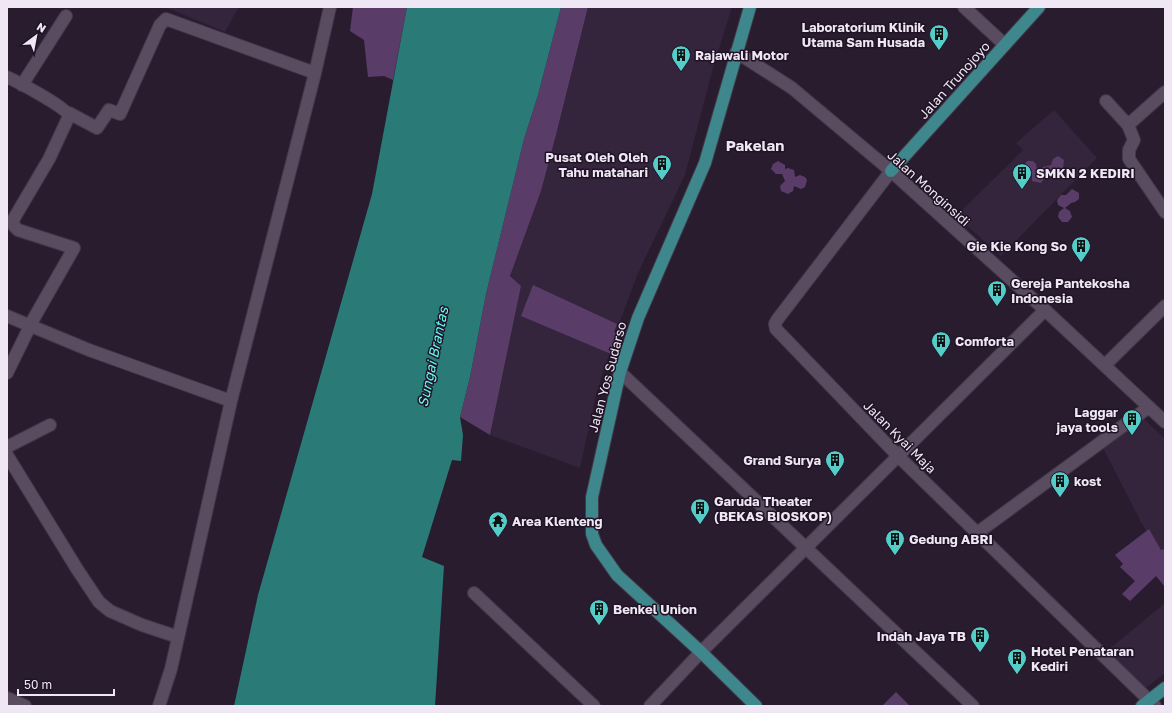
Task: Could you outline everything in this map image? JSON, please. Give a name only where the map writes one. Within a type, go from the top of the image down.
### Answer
[{"type":"main road","name":"Jalan Yos Sudarso","points":[[750,7],[705,163],[638,318],[620,372],[592,497],[592,534],[596,545],[618,575],[701,652],[756,706]]},
{"type":"main road","name":"Jalan Trunojoyo","points":[[891,171],[1005,45],[1036,8]]},
{"type":"main road","points":[[1149,704],[1165,688]]},
{"type":"street","points":[[159,706],[171,669],[232,401],[316,73],[330,7]]},
{"type":"street","points":[[964,7],[1005,45]]},
{"type":"street","points":[[22,84],[66,16]]},
{"type":"street","points":[[7,77],[22,84],[68,114],[98,128],[109,110],[120,114],[160,25],[166,20],[316,73]]},
{"type":"street","name":"Jalan Monginsidi","points":[[736,52],[792,88],[891,171],[1045,310],[1165,422]]},
{"type":"street","points":[[1128,125],[1165,92]]},
{"type":"street","points":[[1106,101],[1128,125],[1134,140],[1129,150],[1129,159],[1165,212]]},
{"type":"street","points":[[7,373],[30,326],[74,248],[18,230],[14,226],[13,220],[49,159],[68,114]]},
{"type":"street","name":"Jalan Kyai Maja","points":[[891,171],[775,324],[776,329],[898,456],[1149,704]]},
{"type":"street","points":[[1105,365],[1165,306]]},
{"type":"street","points":[[650,706],[701,652],[808,548],[1045,310]]},
{"type":"street","points":[[7,316],[153,374],[232,401]]},
{"type":"street","points":[[620,372],[808,548],[973,706]]},
{"type":"street","points":[[977,533],[1149,407]]},
{"type":"street","points":[[7,446],[50,425]]},
{"type":"street","points":[[7,455],[76,569],[99,602],[110,611],[142,625],[178,637]]},
{"type":"street","points":[[474,594],[594,706]]},
{"type":"street","points":[[7,698],[25,706]]},
{"type":"shaded area","points":[[165,7],[239,7],[225,32]]},
{"type":"shaded area","points":[[353,7],[407,7],[393,80],[384,76],[368,77],[364,40],[350,31]]},
{"type":"shaded area","points":[[561,7],[588,7],[541,191],[510,276],[521,286],[490,435],[460,417],[470,377],[486,294],[524,139],[538,95]]},
{"type":"shaded area","points":[[588,7],[732,7],[713,68],[685,175],[638,273],[620,321],[597,391],[580,468],[490,435],[521,286],[510,276],[541,191]]},
{"type":"shaded area","points":[[1054,110],[1097,158],[1001,256],[956,216],[1023,150],[1016,143]]},
{"type":"shaded area","points":[[1058,156],[1064,160],[1063,168],[1055,169],[1053,176],[1049,178],[1045,177],[1041,183],[1032,181],[1032,174],[1025,171],[1024,166],[1027,161],[1033,161],[1036,164],[1037,170],[1042,171],[1043,167],[1051,165],[1053,159]]},
{"type":"shaded area","points":[[778,161],[785,165],[785,169],[788,168],[794,170],[795,177],[800,175],[805,177],[807,180],[805,187],[801,189],[794,186],[793,191],[788,194],[781,191],[780,186],[785,181],[782,174],[776,174],[771,169],[773,164]]},
{"type":"shaded area","points":[[1072,189],[1079,193],[1079,199],[1065,208],[1070,211],[1072,217],[1068,222],[1062,222],[1058,217],[1059,212],[1064,208],[1058,205],[1057,200],[1061,195],[1066,195]]},
{"type":"shaded area","points":[[533,285],[617,324],[614,332],[618,334],[611,354],[521,316]]},
{"type":"shaded area","points":[[1141,416],[1165,439],[1165,552],[1162,554],[1142,524],[1103,448]]},
{"type":"shaded area","points":[[1149,529],[1161,550],[1165,549],[1165,587],[1156,576],[1130,601],[1122,594],[1135,581],[1120,567],[1123,564],[1115,555]]},
{"type":"shaded area","points":[[1165,603],[1165,673],[1142,691],[1108,650]]},
{"type":"shaded area","points":[[896,692],[910,706],[882,706]]},
{"type":"water","name":"Sungai Brantas","points":[[407,7],[561,7],[538,95],[524,139],[486,294],[470,377],[460,417],[463,435],[461,461],[452,460],[422,557],[444,566],[435,706],[234,706],[258,595],[372,194]]},
{"type":"place","name":"Laboratorium Klinik Utama Sam Husada","points":[[939,51]]},
{"type":"place","name":"Rajawali Motor","points":[[681,72]]},
{"type":"place","name":"Pusat Oleh Oleh Tahu matahari","points":[[662,181]]},
{"type":"place","name":"SMKN 2 KEDIRI","points":[[1022,190]]},
{"type":"place","name":"Gie Kie Kong So","points":[[1081,263]]},
{"type":"place","name":"Gereja Pantekosha Indonesia","points":[[997,307]]},
{"type":"place","name":"Comforta","points":[[941,358]]},
{"type":"place","name":"Laggar jaya tools","points":[[1132,436]]},
{"type":"place","name":"Grand Surya","points":[[835,477]]},
{"type":"place","name":"kost","points":[[1060,498]]},
{"type":"place","name":"Garuda Theater (BEKAS BIOSKOP)","points":[[700,525]]},
{"type":"place","name":"Area Klenteng","points":[[498,538]]},
{"type":"place","name":"Gedung ABRI","points":[[895,556]]},
{"type":"place","name":"Benkel Union","points":[[599,626]]},
{"type":"place","name":"Indah Jaya TB","points":[[980,653]]},
{"type":"place","name":"Hotel Penataran Kediri","points":[[1017,675]]},
{"type":"district","name":"Pakelan","points":[[755,146]]}]
